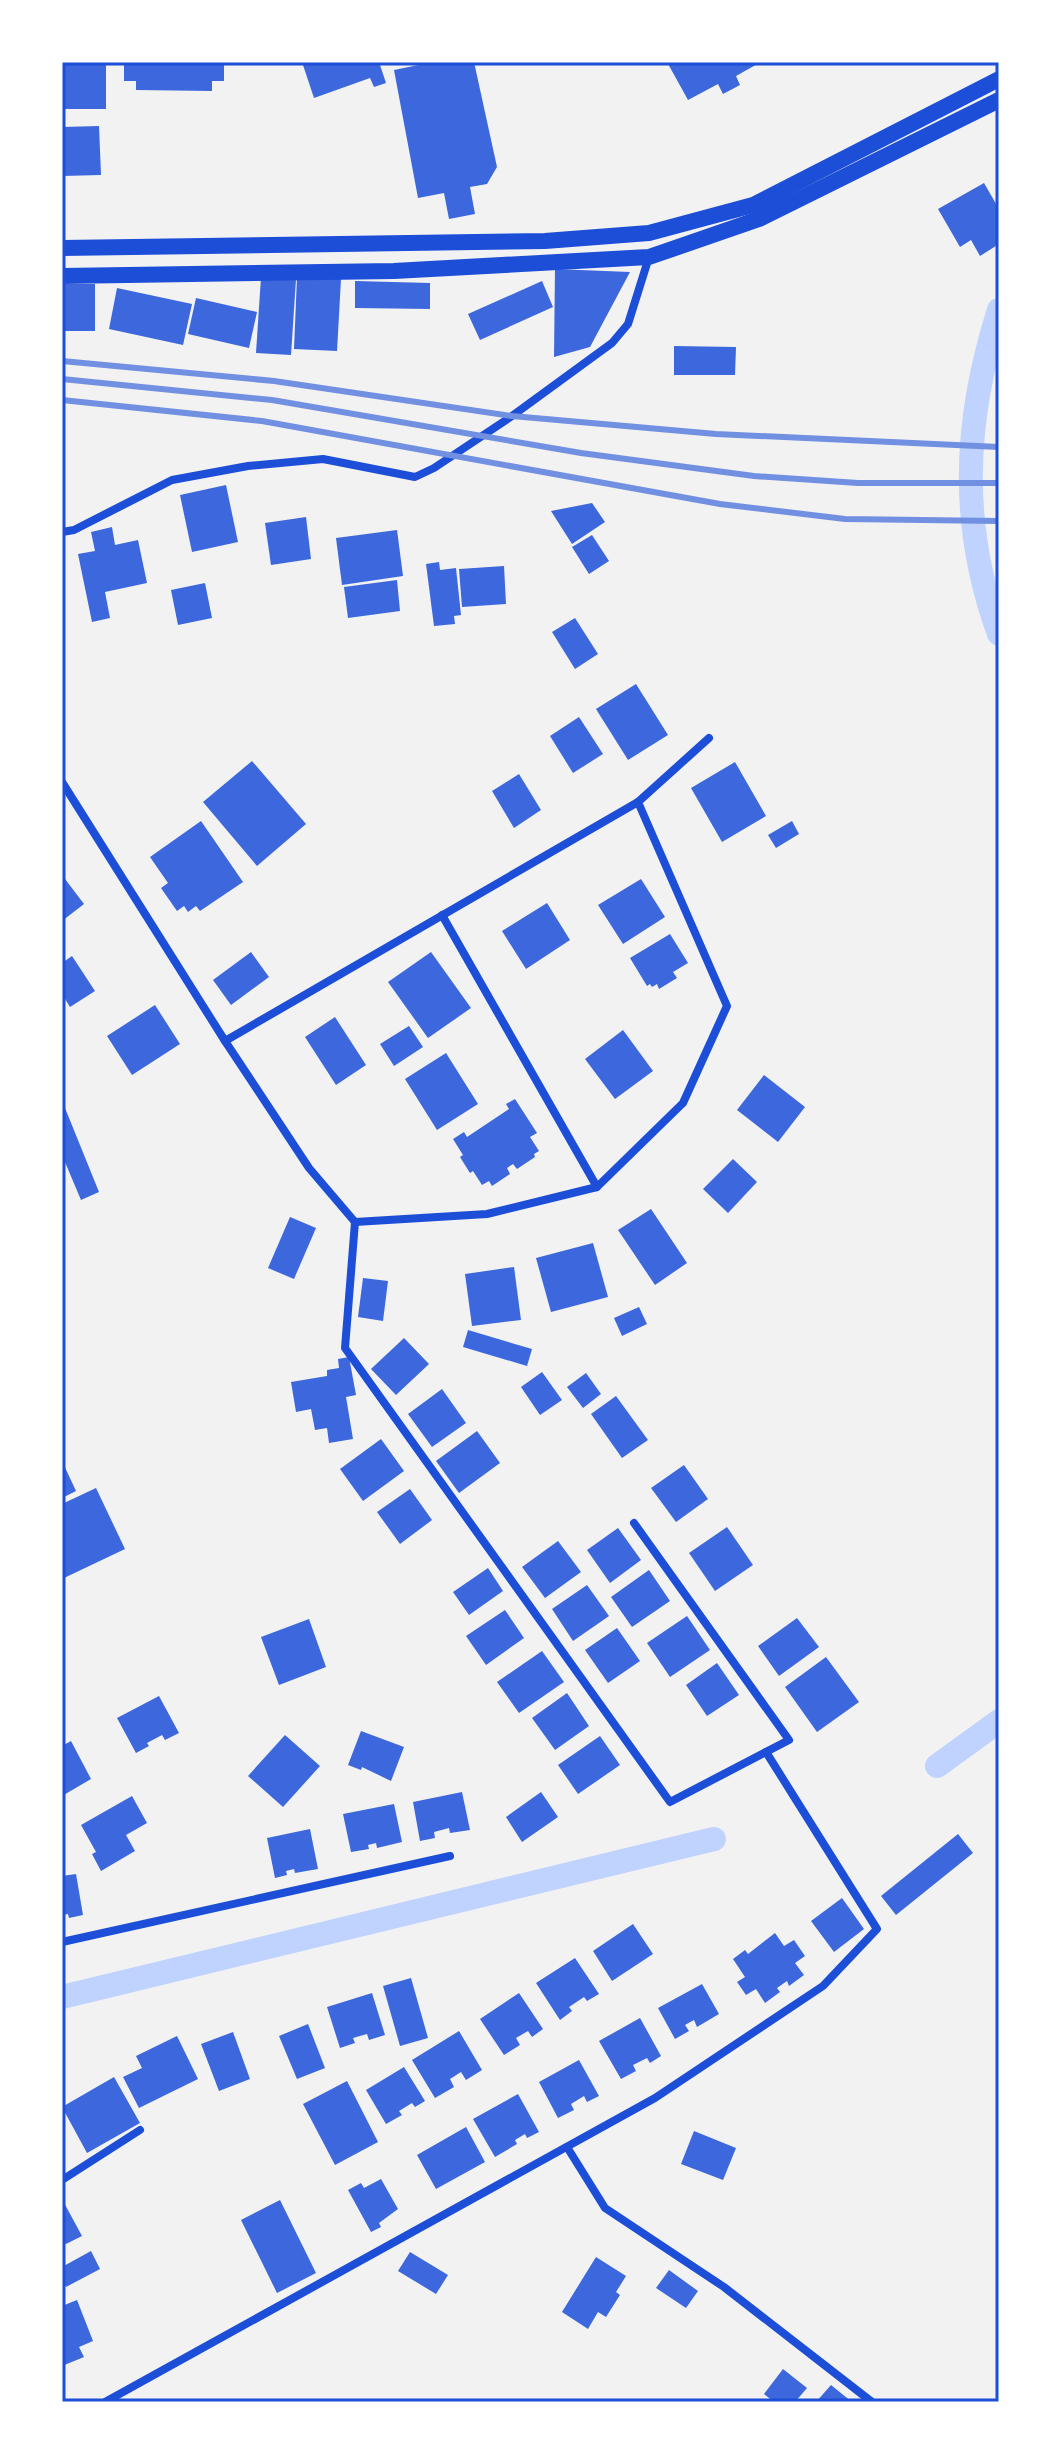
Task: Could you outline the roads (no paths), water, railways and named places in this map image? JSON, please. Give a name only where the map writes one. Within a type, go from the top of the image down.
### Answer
[{"type":"highway","points":[[62,248],[530,241],[649,233],[753,205],[999,79]]},
{"type":"highway","points":[[62,276],[394,271],[649,257],[759,219],[999,100]]},
{"type":"street","points":[[62,532],[74,530],[172,480],[248,466],[323,459],[415,477],[434,468],[512,416],[612,343],[628,324],[649,257]]},
{"type":"street","points":[[225,1041],[638,802],[709,738]]},
{"type":"street","points":[[62,782],[309,1168],[355,1222],[345,1348],[670,1802],[789,1740],[634,1523]]},
{"type":"street","points":[[355,1222],[487,1214],[597,1187],[683,1103],[727,1006],[638,802]]},
{"type":"street","points":[[442,915],[597,1187]]},
{"type":"street","points":[[105,2402],[655,2098],[823,1986],[877,1929],[766,1752]]},
{"type":"street","points":[[62,1942],[450,1856]]},
{"type":"street","points":[[62,2180],[140,2130]]},
{"type":"street","points":[[567,2147],[605,2208],[724,2287],[872,2402]]},
{"type":"waterway","points":[[999,310],[979,392],[971,472],[977,552],[999,634]]},
{"type":"waterway","points":[[937,1766],[999,1721]]},
{"type":"waterway","points":[[62,1997],[714,1839]]},
{"type":"railway","points":[[62,361],[274,381],[512,416],[716,434],[999,447]]},
{"type":"railway","points":[[62,379],[272,400],[581,453],[754,476],[858,483],[999,483]]},
{"type":"railway","points":[[62,400],[262,421],[720,504],[845,519],[999,521]]}]
